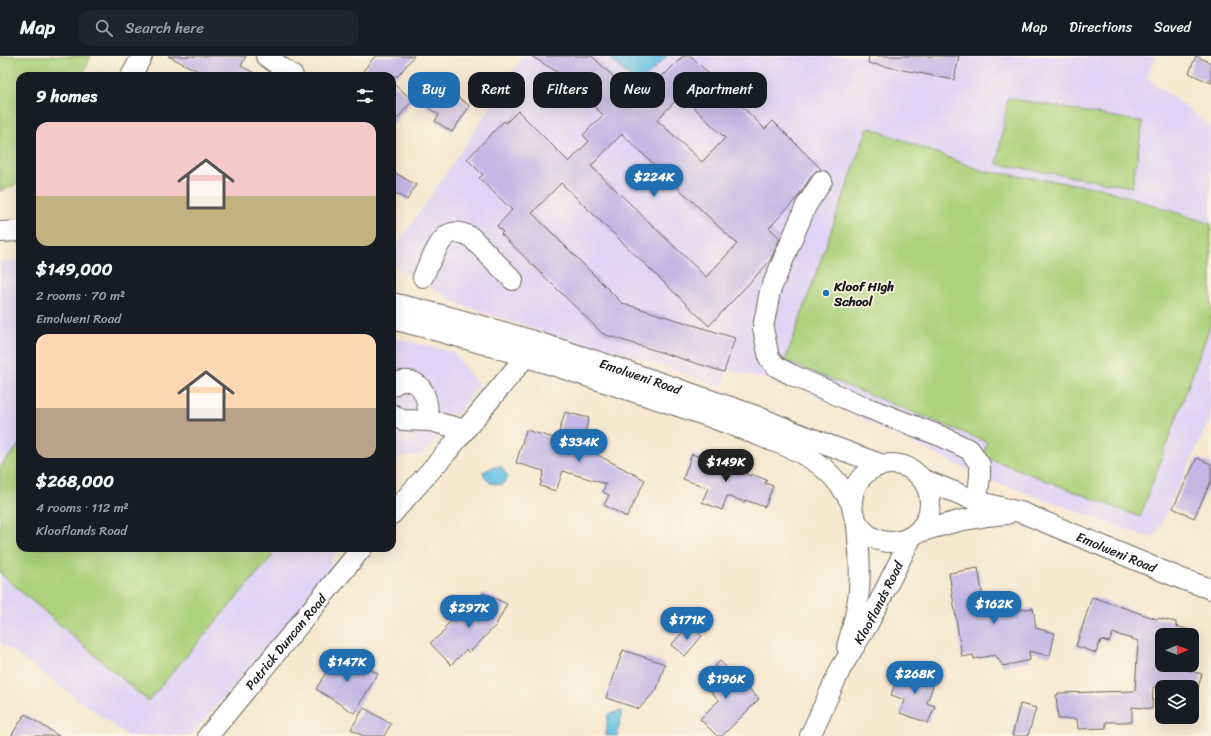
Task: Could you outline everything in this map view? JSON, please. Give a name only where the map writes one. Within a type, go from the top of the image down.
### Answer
[{"type":"street","points":[[133,72],[142,56]]},
{"type":"street","points":[[266,56],[288,72]]},
{"type":"street","points":[[822,181],[806,206],[770,291],[763,328],[769,358],[777,367],[792,375],[860,405],[943,437],[970,450],[980,465],[977,501]]},
{"type":"street","points":[[0,232],[16,231]]},
{"type":"street","points":[[401,305],[421,281],[440,243],[446,235],[451,232],[463,233],[471,237],[513,280]]},
{"type":"street","name":"Emolweni Road","points":[[401,305],[447,316],[536,342],[691,393],[883,465]]},
{"type":"street","name":"Emolweni Road","points":[[396,320],[500,348],[689,409],[802,453],[825,469],[836,480],[852,505]]},
{"type":"street","points":[[489,401],[500,371],[500,348]]},
{"type":"street","points":[[396,509],[465,430],[526,356]]},
{"type":"street","points":[[396,382],[409,380],[417,384],[425,394],[429,421]]},
{"type":"street","points":[[396,416],[402,420],[429,421],[465,430]]},
{"type":"street","points":[[892,464],[904,466],[916,473],[922,479],[927,489],[930,501],[929,513],[924,523],[914,534],[902,541],[879,541],[869,536],[857,525],[852,505],[853,494],[857,484],[872,468],[883,465],[892,464]]},
{"type":"street","name":"Emolweni Road","points":[[922,479],[977,501],[1022,513],[1182,579],[1211,589]]},
{"type":"street","name":"Emolweni Road","points":[[914,534],[950,522],[980,516],[1022,513]]},
{"type":"street","name":"Klooflands Road","points":[[841,668],[858,604],[860,547],[857,525]]},
{"type":"street","name":"Klooflands Road","points":[[810,736],[841,668],[868,624],[914,534]]},
{"type":"street","name":"Patrick Duncan Road","points":[[208,736],[359,552]]},
{"type":"shaded area","name":"Kloof High School","points":[[523,56],[1156,56],[1147,78],[1211,126],[1211,417],[1154,539],[980,476],[794,385],[728,370],[723,387],[616,350],[595,349],[461,305],[396,267],[396,247],[490,108],[525,108],[525,72],[513,72]]},
{"type":"shaded area","points":[[16,260],[16,552],[337,552],[330,561],[332,574],[190,736],[128,736],[0,642],[0,262]]},
{"type":"shaded area","points":[[396,339],[453,352],[478,385],[458,414],[444,417],[435,428],[441,434],[421,455],[400,457],[396,462]]},
{"type":"green space","points":[[0,56],[91,56],[84,72],[16,72],[16,185],[0,191]]},
{"type":"green space","points":[[1008,98],[1143,122],[1132,187],[997,164]]},
{"type":"green space","points":[[868,127],[983,171],[1101,188],[1211,224],[1211,324],[1140,517],[983,456],[987,442],[785,361]]},
{"type":"green space","points":[[16,449],[16,552],[269,552],[273,555],[148,701],[0,573],[0,467]]},
{"type":"water","points":[[608,56],[667,56],[651,72],[625,72]]},
{"type":"water","points":[[501,466],[508,477],[502,485],[490,483],[483,472],[493,467]]},
{"type":"water","points":[[621,711],[617,736],[606,735],[608,714]]},
{"type":"building","points":[[168,56],[246,56],[241,66],[252,72],[200,72]]},
{"type":"building","points":[[375,56],[414,56],[398,76],[396,76],[396,72],[362,72]]},
{"type":"building","points":[[531,56],[592,56],[610,74],[610,108],[665,108],[665,74],[683,56],[691,56],[707,72],[673,72],[673,103],[657,120],[702,162],[725,138],[694,108],[744,108],[765,129],[773,121],[822,170],[816,171],[813,174],[797,198],[769,228],[780,238],[770,261],[709,326],[561,183],[532,213],[622,303],[735,338],[724,372],[603,334],[501,234],[503,232],[497,226],[512,210],[479,178],[483,175],[467,159],[504,121],[506,123],[518,111],[569,162],[589,141],[583,135],[603,115],[596,108],[602,108],[602,72],[557,72]],"holes":[[[622,134],[737,244],[706,277],[591,166]]]},
{"type":"building","points":[[869,56],[959,56],[954,80],[868,63]]},
{"type":"building","points":[[1196,56],[1211,63],[1211,83],[1189,73]]},
{"type":"building","points":[[396,86],[408,96],[408,106],[396,120]]},
{"type":"building","points":[[460,99],[468,105],[469,108],[452,132],[435,121],[439,115],[428,108],[460,108]]},
{"type":"building","points":[[396,173],[416,185],[407,200],[396,193]]},
{"type":"building","points":[[565,412],[589,418],[581,446],[645,480],[627,517],[604,505],[609,495],[603,492],[606,484],[563,471],[556,491],[540,486],[544,471],[516,463],[526,430],[557,439]]},
{"type":"building","points":[[692,454],[751,476],[751,474],[767,480],[765,483],[773,486],[765,507],[727,496],[722,510],[702,502],[708,488],[683,479]]},
{"type":"building","points":[[1197,458],[1211,464],[1211,481],[1194,518],[1173,508]]},
{"type":"building","points":[[978,568],[986,615],[1033,608],[1036,628],[1055,633],[1050,656],[1029,651],[1030,660],[1003,666],[995,655],[974,659],[973,655],[962,657],[949,573]]},
{"type":"building","points":[[483,593],[507,604],[496,625],[469,653],[466,650],[451,665],[430,643],[446,630],[444,628],[462,611],[470,618]]},
{"type":"building","points":[[1092,597],[1157,619],[1176,622],[1176,626],[1183,628],[1155,628],[1155,672],[1195,672],[1202,674],[1199,684],[1199,680],[1155,680],[1155,687],[1153,687],[1152,709],[1132,707],[1132,722],[1106,722],[1106,728],[1078,729],[1077,719],[1058,719],[1056,695],[1058,695],[1058,693],[1135,691],[1138,641],[1113,633],[1109,642],[1101,640],[1096,653],[1076,646]]},
{"type":"building","points":[[689,625],[702,636],[685,656],[671,645]]},
{"type":"building","points":[[623,650],[665,664],[657,689],[639,709],[606,698]]},
{"type":"building","points":[[347,655],[378,674],[354,713],[316,689],[331,664],[338,668]]},
{"type":"building","points":[[720,661],[759,699],[722,736],[717,736],[700,719],[719,700],[701,681]]},
{"type":"building","points":[[901,668],[935,680],[927,703],[935,706],[928,723],[900,713],[905,700],[891,695]]},
{"type":"building","points":[[1020,704],[1036,708],[1028,736],[1012,736]]},
{"type":"building","points":[[364,708],[391,724],[384,736],[363,736],[351,729]]},
{"type":"building","points":[[25,714],[59,736],[11,736]]},
{"type":"place","name":"Kloof High School","points":[[826,293]]}]
